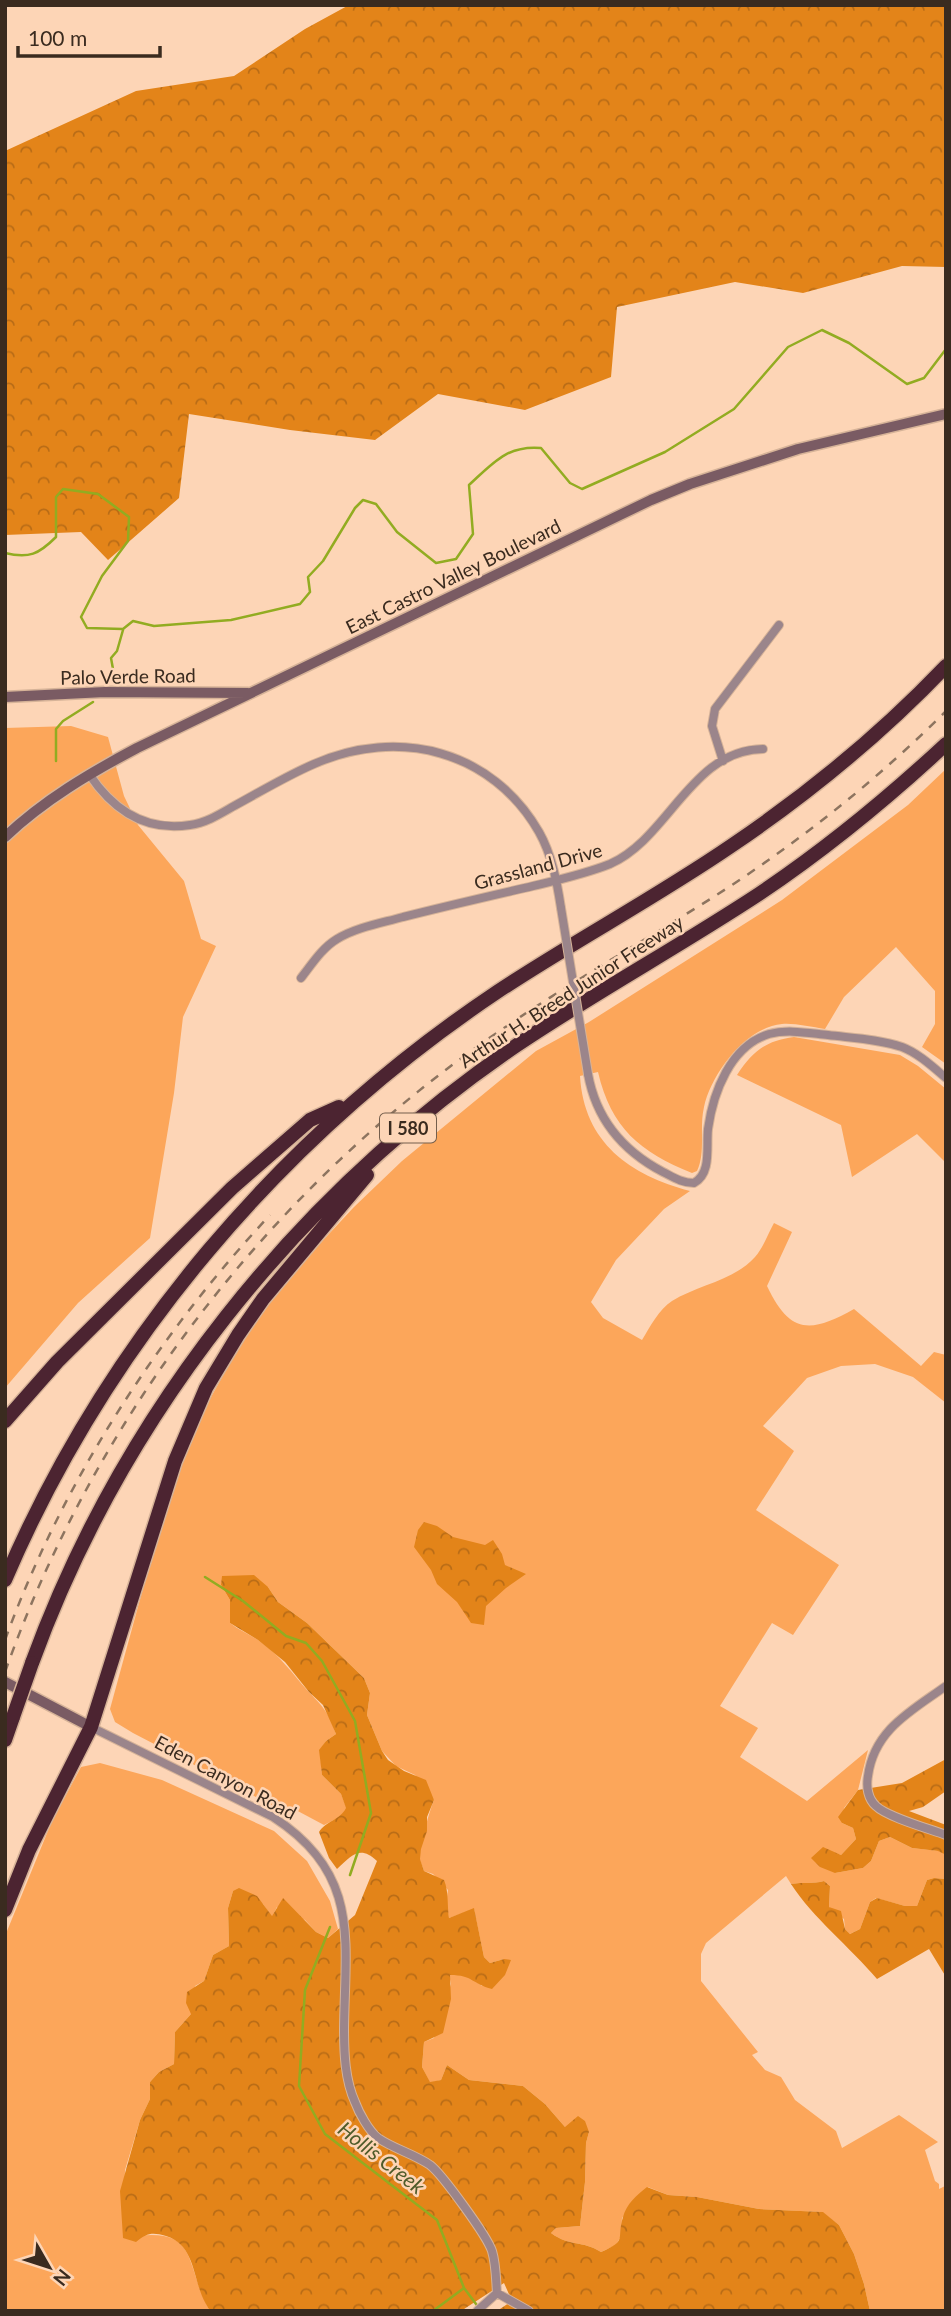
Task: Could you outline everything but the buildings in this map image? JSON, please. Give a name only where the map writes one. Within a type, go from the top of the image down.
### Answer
[{"type":"highway","name":"Arthur H. Breed Junior Freeway","points":[[5,1580],[64,1461],[141,1338],[233,1222],[296,1155],[353,1101],[482,1002],[711,859],[771,818],[847,759],[946,666]]},
{"type":"highway","name":"Arthur H. Breed Junior Freeway","points":[[5,1740],[58,1597],[99,1512],[184,1373],[234,1307],[293,1238],[404,1131],[468,1080],[535,1033],[735,910],[794,869],[875,807],[946,744]]},
{"type":"highway","points":[[5,1421],[57,1362],[239,1182],[310,1120],[353,1101]]},
{"type":"highway","points":[[5,1910],[29,1850],[91,1727],[175,1461],[206,1388],[237,1335],[263,1299],[404,1131]]},
{"type":"main road","name":"East Castro Valley Boulevard","points":[[5,838],[27,816],[89,774],[627,512],[690,484],[799,449],[946,414]]},
{"type":"main road","name":"Palo Verde Road","points":[[5,697],[105,692],[251,693]]},
{"type":"main road","name":"Eden Canyon Road","points":[[5,1682],[91,1727]]},
{"type":"street","points":[[723,761],[712,726],[715,709],[779,625]]},
{"type":"street","points":[[89,774],[120,810],[143,822],[173,827],[193,825],[212,818],[313,764],[340,754],[388,746],[411,747],[457,758],[478,770],[514,797],[542,839],[557,880],[588,1074],[600,1111],[623,1145],[649,1165],[682,1182],[694,1183],[703,1176],[713,1105],[732,1062],[747,1046],[768,1035],[792,1031],[903,1047],[946,1078]]},
{"type":"street","name":"Grassland Drive","points":[[301,978],[324,950],[337,939],[354,932],[407,916],[557,880],[608,864],[638,847],[656,830],[692,786],[723,761],[736,753],[763,749]]},
{"type":"street","points":[[946,1686],[894,1723],[883,1735],[869,1766],[867,1782],[868,1791],[877,1807],[946,1835]]},
{"type":"street","name":"Eden Canyon Road","points":[[91,1727],[267,1813],[295,1832],[318,1858],[336,1890],[345,1924],[347,1950],[344,2040],[346,2072],[355,2102],[376,2136],[431,2166],[463,2206],[492,2250],[497,2293]]},
{"type":"street","points":[[477,2311],[497,2293],[529,2311]]},
{"type":"shaded area","points":[[71,726],[108,737],[124,796],[138,825],[184,881],[201,939],[216,946],[183,1017],[174,1093],[150,1238],[78,1303],[5,1388],[5,728]]},
{"type":"shaded area","points":[[946,769],[946,1064],[922,1047],[935,1024],[935,991],[896,947],[844,997],[825,1029],[787,1024],[769,1027],[743,1043],[732,1054],[714,1081],[704,1107],[701,1156],[697,1171],[692,1173],[674,1165],[643,1147],[630,1136],[611,1108],[598,1072],[580,1076],[583,1100],[590,1120],[614,1153],[648,1176],[690,1191],[664,1209],[616,1260],[591,1302],[603,1318],[642,1340],[667,1304],[747,1265],[755,1257],[774,1223],[792,1232],[767,1286],[784,1314],[793,1321],[814,1325],[854,1309],[921,1366],[934,1352],[946,1355],[946,1403],[913,1377],[875,1364],[841,1366],[807,1378],[763,1426],[794,1451],[756,1510],[839,1565],[793,1635],[772,1623],[720,1706],[758,1728],[740,1757],[807,1801],[868,1750],[858,1790],[844,1808],[842,1823],[853,1828],[856,1839],[841,1855],[835,1853],[835,1873],[863,1868],[871,1861],[879,1841],[890,1837],[912,1848],[939,1851],[946,1855],[946,1879],[927,1880],[917,1906],[905,1906],[876,1898],[870,1902],[860,1929],[850,1934],[845,1929],[844,1919],[829,1907],[830,1886],[824,1881],[791,1884],[786,1876],[706,1943],[701,1954],[701,1981],[758,2052],[752,2055],[765,2070],[781,2077],[795,2100],[836,2131],[842,2148],[899,2115],[938,2142],[925,2150],[939,2189],[945,2186],[946,2188],[946,2311],[870,2311],[854,2254],[839,2225],[822,2212],[759,2209],[697,2197],[668,2195],[648,2187],[622,2218],[621,2236],[616,2245],[601,2252],[551,2233],[556,2228],[580,2226],[589,2132],[565,2127],[545,2104],[523,2086],[469,2080],[447,2065],[441,2080],[430,2083],[422,2067],[424,2042],[434,2038],[451,1984],[449,1975],[467,1975],[482,1986],[504,1959],[490,1963],[484,1957],[474,1909],[449,1918],[446,1903],[448,1890],[433,1874],[424,1871],[420,1860],[421,1848],[434,1800],[415,1775],[396,1766],[382,1751],[367,1715],[370,1693],[364,1678],[307,1623],[278,1602],[268,1587],[221,1585],[230,1600],[230,1623],[275,1654],[328,1714],[336,1734],[326,1741],[320,1750],[322,1775],[341,1794],[347,1809],[342,1816],[324,1825],[294,1809],[283,1811],[133,1733],[115,1722],[110,1709],[156,1541],[195,1426],[252,1323],[288,1278],[354,1207],[402,1161],[536,1051],[589,1022],[782,900],[908,805]]},
{"type":"shaded area","points":[[794,1037],[900,1055],[946,1089],[946,1163],[917,1134],[852,1177],[841,1125],[737,1075],[767,1044]]},
{"type":"shaded area","points":[[100,1763],[162,1780],[274,1831],[307,1861],[330,1901],[338,1929],[328,1938],[316,1932],[305,1920],[277,1907],[272,1917],[263,1904],[233,1891],[228,1908],[229,1946],[213,1955],[204,1981],[195,1986],[191,2014],[175,2032],[174,2064],[159,2072],[150,2082],[150,2099],[140,2120],[125,2170],[123,2238],[166,2236],[178,2242],[186,2251],[210,2311],[5,2311],[5,1936],[52,1821],[81,1767]]},
{"type":"green space","points":[[349,5],[946,5],[946,267],[902,266],[803,293],[735,282],[617,307],[611,377],[525,410],[438,394],[375,440],[189,414],[179,498],[108,560],[81,532],[5,535],[5,151],[136,91],[234,76],[305,29]]},
{"type":"green space","points":[[424,1522],[437,1526],[453,1537],[485,1545],[493,1540],[505,1565],[526,1574],[486,1606],[484,1625],[471,1623],[457,1602],[437,1584],[431,1570],[414,1547],[418,1530]]},
{"type":"green space","points":[[254,1575],[268,1587],[278,1602],[307,1623],[364,1678],[370,1693],[367,1715],[382,1751],[388,1760],[404,1771],[426,1780],[434,1800],[427,1817],[427,1831],[421,1849],[420,1859],[424,1871],[444,1880],[449,1918],[474,1908],[484,1957],[490,1963],[511,1960],[505,1975],[492,1989],[463,1976],[450,1975],[451,1999],[443,2033],[424,2042],[422,2067],[430,2082],[441,2080],[447,2065],[469,2080],[523,2086],[545,2104],[565,2127],[578,2116],[585,2121],[589,2132],[580,2226],[556,2228],[551,2233],[601,2252],[618,2242],[627,2208],[647,2187],[668,2195],[697,2197],[759,2209],[823,2212],[839,2225],[854,2254],[870,2311],[497,2311],[512,2301],[504,2283],[461,2311],[210,2311],[202,2296],[191,2261],[175,2240],[157,2234],[147,2235],[136,2242],[123,2238],[120,2191],[140,2120],[150,2099],[150,2082],[159,2072],[174,2064],[175,2032],[191,2014],[186,2003],[187,1992],[204,1981],[213,1955],[229,1946],[228,1908],[233,1891],[239,1888],[257,1896],[272,1916],[283,1898],[316,1932],[328,1938],[355,1915],[377,1861],[366,1854],[356,1854],[337,1869],[329,1858],[319,1832],[346,1808],[341,1794],[322,1775],[319,1750],[336,1734],[323,1705],[285,1662],[258,1640],[230,1623],[230,1600],[221,1585],[222,1576]]},
{"type":"green space","points":[[946,1759],[946,1791],[923,1807],[909,1811],[946,1825],[946,1855],[938,1851],[912,1848],[890,1837],[879,1841],[871,1861],[863,1868],[835,1873],[820,1867],[811,1858],[823,1847],[841,1855],[856,1839],[853,1828],[842,1823],[838,1817],[858,1790],[902,1783]]},
{"type":"green space","points":[[946,1879],[946,1977],[929,1949],[877,1979],[810,1909],[791,1884],[824,1881],[830,1886],[829,1907],[841,1911],[845,1929],[850,1934],[860,1929],[870,1902],[877,1898],[905,1906],[917,1906],[927,1880]]},
{"type":"waterway","points":[[5,553],[33,554],[56,537],[56,497],[63,489],[98,494],[129,517],[128,541],[102,576],[81,617],[87,628],[123,629],[133,621],[154,626],[231,620],[300,604],[310,592],[308,577],[323,561],[355,508],[363,500],[376,504],[397,532],[436,563],[456,559],[473,534],[469,485],[501,457],[519,449],[541,448],[570,483],[582,489],[665,452],[734,409],[788,347],[822,330],[849,343],[907,384],[924,378],[946,349]]},
{"type":"waterway","points":[[113,669],[111,658],[117,651],[123,630]]},
{"type":"waterway","points":[[56,761],[56,729],[63,721],[93,702]]},
{"type":"waterway","name":"Hollis Creek","points":[[205,1577],[243,1601],[286,1636],[306,1643],[322,1661],[355,1721],[371,1813],[350,1875]]},
{"type":"waterway","name":"Hollis Creek","points":[[330,1927],[305,1990],[299,2086],[325,2134],[437,2220],[464,2288],[479,2308]]},
{"type":"waterway","name":"Hollis Creek","points":[[433,2311],[464,2288]]},
{"type":"railway","points":[[5,1672],[43,1576],[90,1483],[143,1395],[203,1311],[270,1231],[342,1157],[421,1090],[504,1028],[704,903],[789,845],[870,781],[946,711]]},
{"type":"railway","points":[[5,1640],[55,1524],[116,1414],[189,1310],[270,1215]]}]
